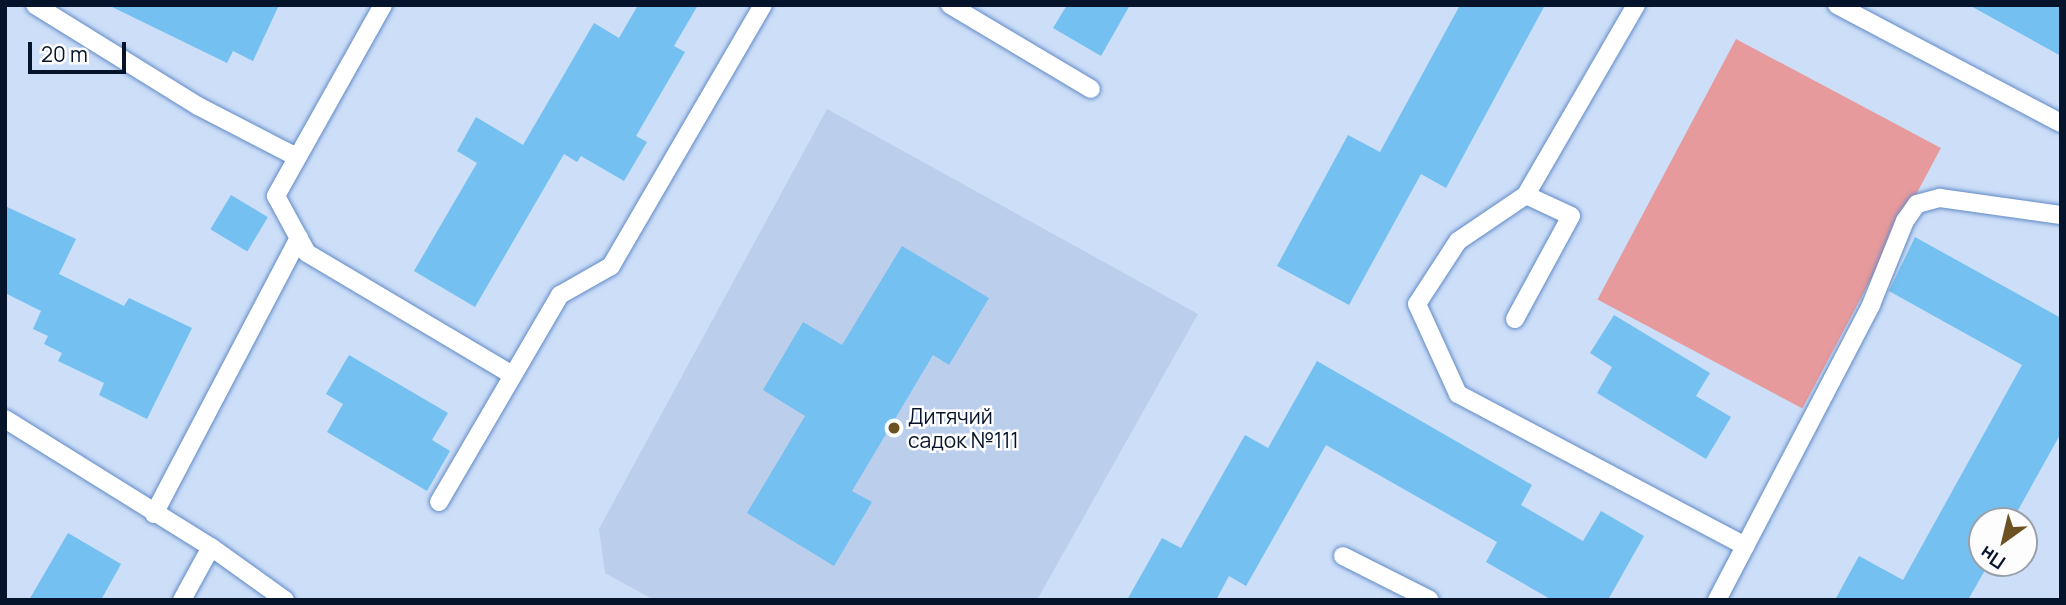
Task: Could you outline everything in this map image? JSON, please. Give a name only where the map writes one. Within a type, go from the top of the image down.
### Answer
[{"type":"lane","points":[[35,5],[198,106],[298,157]]},
{"type":"lane","points":[[383,5],[276,196],[307,253],[511,374]]},
{"type":"lane","points":[[439,502],[511,374],[560,295],[611,266],[763,5]]},
{"type":"lane","points":[[950,5],[1091,89]]},
{"type":"lane","points":[[1636,5],[1526,195],[1458,241],[1417,304],[1458,394],[1745,546]]},
{"type":"lane","points":[[1838,5],[2061,123]]},
{"type":"lane","points":[[1515,319],[1571,216],[1526,195]]},
{"type":"lane","points":[[1717,600],[1871,305],[1905,221],[1917,204],[1940,198],[2061,215]]},
{"type":"lane","points":[[154,514],[299,237]]},
{"type":"lane","points":[[5,419],[211,547],[285,600]]},
{"type":"lane","points":[[182,600],[211,547]]},
{"type":"lane","points":[[1343,556],[1430,600]]},
{"type":"shaded area","points":[[1736,39],[1941,148],[1802,408],[1598,299]]},
{"type":"shaded area","name":"Дитячий садок №111","points":[[827,109],[1198,314],[1037,600],[654,600],[605,573],[599,529]]},
{"type":"building","points":[[108,5],[279,5],[253,61],[233,51],[227,63]]},
{"type":"building","points":[[638,5],[698,5],[674,46],[685,52],[636,136],[647,142],[624,181],[581,156],[577,162],[564,154],[475,307],[414,271],[477,163],[457,151],[476,117],[523,145],[594,23],[619,38]]},
{"type":"building","points":[[1067,5],[1130,5],[1101,56],[1053,28]]},
{"type":"building","points":[[1460,5],[1545,5],[1446,188],[1421,174],[1349,305],[1277,266],[1348,135],[1380,152]]},
{"type":"building","points":[[1969,5],[2061,5],[2061,56]]},
{"type":"building","points":[[231,195],[268,217],[247,251],[210,229]]},
{"type":"building","points":[[5,206],[76,239],[59,274],[124,306],[129,298],[192,328],[147,419],[99,395],[104,383],[58,361],[62,353],[44,344],[48,336],[33,329],[41,311],[5,293]]},
{"type":"building","points":[[1915,237],[2061,318],[2061,433],[2020,507],[1968,507],[1968,577],[1981,577],[1968,600],[1835,600],[1859,556],[1903,580],[2022,365],[1889,291]]},
{"type":"building","points":[[902,246],[989,298],[949,365],[933,355],[852,491],[872,502],[834,566],[747,513],[805,416],[763,390],[803,322],[842,345]]},
{"type":"building","points":[[1614,315],[1710,373],[1696,396],[1731,417],[1706,459],[1597,393],[1612,367],[1590,353]]},
{"type":"building","points":[[349,355],[448,413],[432,440],[450,451],[427,491],[327,432],[343,404],[326,394]]},
{"type":"building","points":[[1317,361],[1532,485],[1521,505],[1583,541],[1601,511],[1644,536],[1608,600],[1552,600],[1486,562],[1497,542],[1326,445],[1246,586],[1229,576],[1216,600],[1127,600],[1162,538],[1181,548],[1245,435],[1268,448]]},
{"type":"building","points":[[68,533],[121,564],[101,600],[29,600]]},
{"type":"place","name":"Дитячий садок №111","points":[[894,428]]}]
